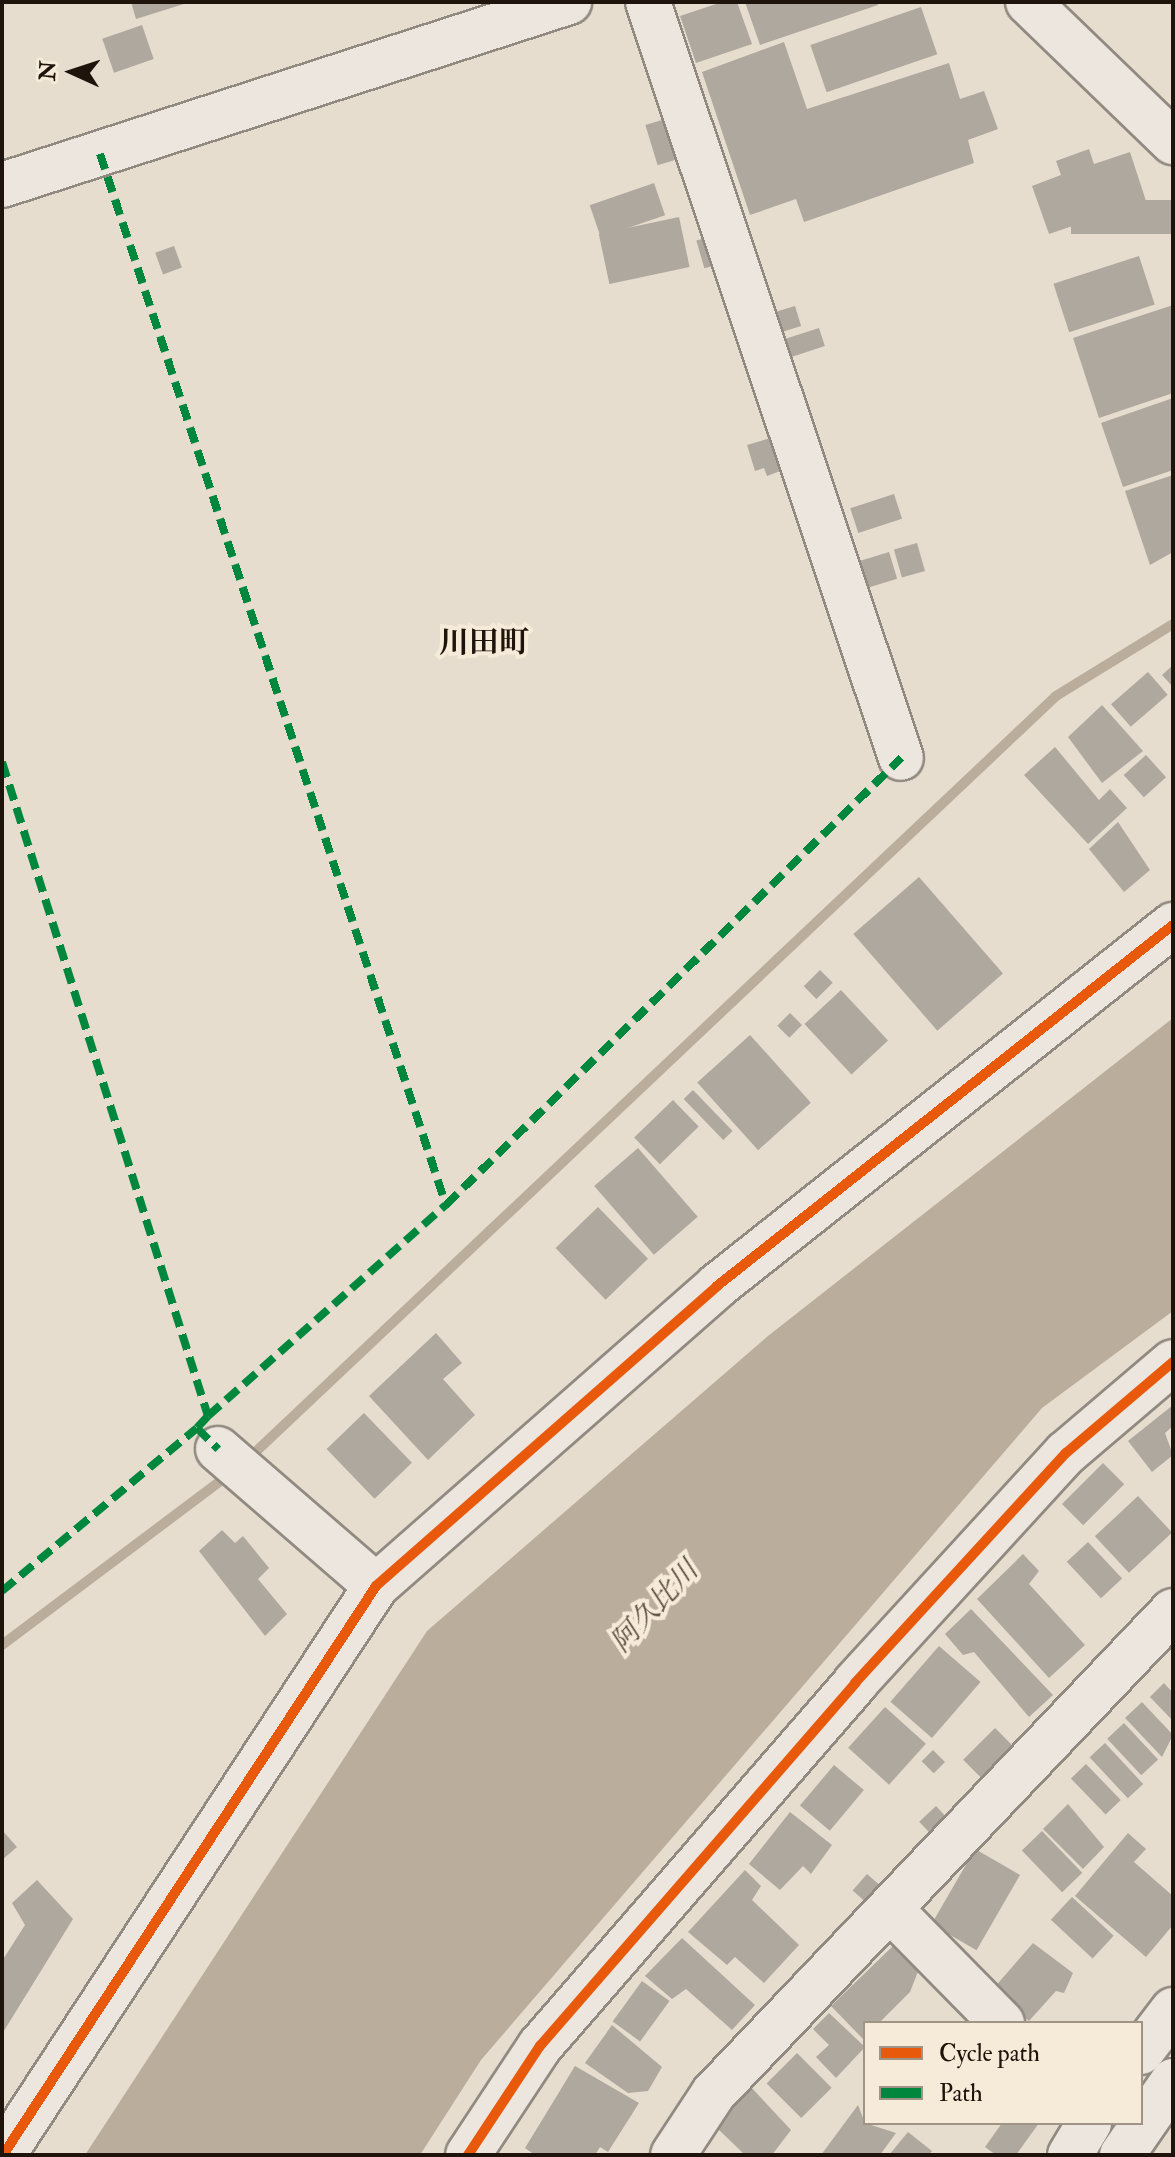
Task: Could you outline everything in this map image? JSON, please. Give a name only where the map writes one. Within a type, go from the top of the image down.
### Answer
[{"type":"street","points":[[2,185],[569,2]]},
{"type":"street","points":[[648,2],[901,758]]},
{"type":"street","points":[[1028,2],[1173,142]]},
{"type":"street","points":[[3,2155],[376,1586],[717,1286],[1173,925]]},
{"type":"street","points":[[482,2151],[540,2046],[865,1671],[1066,1453],[1173,1362]]},
{"type":"street","points":[[218,1449],[257,1488],[376,1586]]},
{"type":"street","points":[[673,2155],[713,2094],[892,1911],[1173,1611]]},
{"type":"street","points":[[892,1911],[1000,2021]]},
{"type":"street","points":[[1143,2049],[1173,2010]]},
{"type":"street","points":[[1143,2125],[1173,2081]]},
{"type":"street","points":[[1070,2155],[1088,2125]]},
{"type":"street","points":[[1122,2155],[1143,2125]]},
{"type":"water","name":"阿久比川","points":[[1173,1018],[1173,1311],[1042,1408],[481,2060],[420,2155],[85,2155],[427,1631],[768,1336]]},
{"type":"building","points":[[131,2],[187,2],[187,3],[136,19]]},
{"type":"building","points":[[722,2],[737,2],[752,44],[696,63],[680,16]]},
{"type":"building","points":[[745,2],[877,2],[878,5],[760,45]]},
{"type":"building","points":[[921,7],[937,54],[827,92],[810,45]]},
{"type":"building","points":[[142,25],[154,59],[114,73],[102,39]]},
{"type":"building","points":[[784,42],[807,109],[949,63],[960,99],[984,91],[998,129],[968,140],[974,163],[804,222],[796,199],[750,215],[702,72]]},
{"type":"building","points":[[675,116],[687,156],[658,165],[645,125]]},
{"type":"building","points":[[1089,149],[1094,164],[1130,152],[1146,201],[1049,234],[1032,186],[1061,175],[1056,161]]},
{"type":"building","points":[[654,183],[665,215],[601,237],[590,205]]},
{"type":"building","points":[[1071,200],[1173,200],[1173,234],[1071,234]]},
{"type":"building","points":[[679,217],[690,267],[609,284],[599,234]]},
{"type":"building","points":[[705,238],[713,266],[704,268],[696,240]]},
{"type":"building","points":[[174,246],[182,268],[163,274],[155,253]]},
{"type":"building","points":[[1139,256],[1155,305],[1069,332],[1053,284]]},
{"type":"building","points":[[1173,305],[1173,393],[1099,418],[1073,338]]},
{"type":"building","points":[[795,306],[801,326],[782,332],[776,312]]},
{"type":"building","points":[[819,328],[825,346],[791,357],[785,339]]},
{"type":"building","points":[[1173,398],[1173,470],[1123,487],[1101,423]]},
{"type":"building","points":[[777,436],[788,468],[767,476],[764,468],[755,471],[747,445]]},
{"type":"building","points":[[1173,475],[1173,552],[1150,565],[1125,491]]},
{"type":"building","points":[[894,494],[902,519],[858,533],[850,508]]},
{"type":"building","points":[[917,543],[925,571],[902,577],[894,550]]},
{"type":"building","points":[[889,552],[897,579],[864,589],[856,562]]},
{"type":"building","points":[[1173,665],[1173,687],[1162,675]]},
{"type":"building","points":[[1148,672],[1168,695],[1131,727],[1111,704]]},
{"type":"building","points":[[1102,705],[1143,751],[1102,783],[1068,737]]},
{"type":"building","points":[[1055,747],[1099,800],[1110,789],[1127,808],[1088,844],[1024,775]]},
{"type":"building","points":[[1146,755],[1166,777],[1144,797],[1124,775]]},
{"type":"building","points":[[1118,822],[1150,870],[1124,892],[1089,849]]},
{"type":"building","points":[[919,877],[1003,974],[937,1031],[853,934]]},
{"type":"building","points":[[820,970],[833,983],[816,999],[804,986]]},
{"type":"building","points":[[841,990],[888,1040],[851,1075],[804,1024]]},
{"type":"building","points":[[790,1013],[802,1025],[789,1038],[777,1026]]},
{"type":"building","points":[[750,1035],[811,1103],[758,1150],[697,1083]]},
{"type":"building","points":[[693,1090],[733,1131],[723,1140],[684,1099]]},
{"type":"building","points":[[673,1100],[699,1127],[660,1164],[634,1138]]},
{"type":"building","points":[[638,1148],[698,1217],[654,1255],[594,1186]]},
{"type":"building","points":[[598,1207],[648,1259],[606,1300],[556,1248]]},
{"type":"building","points":[[436,1333],[462,1363],[443,1379],[475,1415],[428,1460],[369,1396]]},
{"type":"building","points":[[1173,1405],[1173,1426],[1165,1433],[1173,1455],[1152,1472],[1128,1441]]},
{"type":"building","points":[[364,1413],[412,1463],[375,1499],[327,1449]]},
{"type":"building","points":[[1103,1463],[1124,1484],[1083,1525],[1062,1504]]},
{"type":"building","points":[[1138,1496],[1172,1533],[1129,1573],[1095,1536]]},
{"type":"building","points":[[222,1530],[235,1543],[243,1536],[269,1568],[258,1579],[287,1614],[265,1636],[199,1551]]},
{"type":"building","points":[[1088,1542],[1122,1579],[1101,1598],[1067,1562]]},
{"type":"building","points":[[1023,1554],[1039,1571],[1029,1584],[1085,1645],[1049,1678],[977,1599]]},
{"type":"building","points":[[971,1609],[1053,1695],[1029,1717],[974,1652],[963,1655],[945,1634]]},
{"type":"building","points":[[939,1646],[981,1682],[932,1738],[890,1702]]},
{"type":"building","points":[[1164,1683],[1173,1693],[1173,1721],[1150,1697]]},
{"type":"building","points":[[1142,1702],[1173,1735],[1162,1757],[1125,1718]]},
{"type":"building","points":[[885,1707],[926,1744],[889,1785],[848,1748]]},
{"type":"building","points":[[1124,1723],[1158,1760],[1141,1775],[1107,1739]]},
{"type":"building","points":[[995,1728],[1016,1749],[984,1781],[963,1760]]},
{"type":"building","points":[[1105,1743],[1143,1784],[1128,1798],[1090,1757]]},
{"type":"building","points":[[933,1750],[945,1762],[934,1773],[922,1761]]},
{"type":"building","points":[[1086,1764],[1121,1800],[1106,1815],[1071,1779]]},
{"type":"building","points":[[834,1765],[864,1790],[830,1831],[800,1806]]},
{"type":"building","points":[[1068,1804],[1104,1847],[1083,1869],[1043,1829]]},
{"type":"building","points":[[936,1806],[950,1821],[934,1837],[919,1822]]},
{"type":"building","points":[[790,1812],[832,1845],[811,1874],[803,1866],[780,1890],[749,1864]]},
{"type":"building","points":[[2,1830],[17,1847],[2,1860]]},
{"type":"building","points":[[1042,1831],[1082,1873],[1062,1892],[1022,1850]]},
{"type":"building","points":[[1128,1833],[1146,1849],[1134,1862],[1173,1896],[1173,1925],[1146,1957],[1075,1896]]},
{"type":"building","points":[[975,1849],[1020,1875],[977,1950],[932,1924]]},
{"type":"building","points":[[745,1870],[761,1886],[752,1900],[799,1945],[764,1983],[735,1957],[727,1965],[688,1932]]},
{"type":"building","points":[[867,1874],[884,1889],[870,1906],[853,1891]]},
{"type":"building","points":[[37,1880],[73,1919],[2,2034],[2,1961],[25,1925],[12,1903]]},
{"type":"building","points":[[1072,1897],[1114,1936],[1093,1959],[1051,1920]]},
{"type":"building","points":[[682,1938],[755,2005],[732,2030],[686,1989],[672,1999],[645,1976]]},
{"type":"building","points":[[1033,1943],[1073,1973],[1064,1993],[1056,1991],[1029,2021],[993,1989]]},
{"type":"building","points":[[894,1945],[919,1969],[910,1992],[881,2021],[863,2021],[863,2039],[831,2006]]},
{"type":"building","points":[[642,1981],[670,2001],[640,2041],[613,2021]]},
{"type":"building","points":[[829,2013],[863,2045],[863,2049],[836,2078],[816,2057],[829,2045],[813,2029]]},
{"type":"building","points":[[612,2025],[662,2067],[648,2091],[628,2093],[585,2063]]},
{"type":"building","points":[[797,2053],[832,2088],[801,2118],[767,2083]]},
{"type":"building","points":[[575,2066],[639,2103],[608,2152],[600,2147],[595,2155],[535,2155],[525,2148]]},
{"type":"building","points":[[750,2086],[791,2130],[772,2155],[745,2155],[718,2129]]},
{"type":"building","points":[[858,2105],[863,2125],[896,2133],[880,2155],[821,2155]]},
{"type":"building","points":[[1001,2125],[1038,2125],[1016,2155],[996,2155],[985,2147]]},
{"type":"building","points":[[908,2132],[932,2151],[929,2155],[889,2155]]},
{"type":"waterway","points":[[246,1461],[1056,696],[1173,624]]},
{"type":"waterway","points":[[2,1645],[231,1473]]},
{"type":"marked path","points":[[100,154],[446,1205]]},
{"type":"marked path","points":[[208,1416],[446,1205],[901,758]]},
{"type":"marked path","points":[[2,762],[208,1416],[197,1428],[218,1449]]},
{"type":"marked path","points":[[2,1591],[197,1428]]},
{"type":"cycle path","points":[[3,2155],[376,1586],[717,1286],[1173,925]]},
{"type":"cycle path","points":[[468,2155],[540,2046],[855,1683],[1066,1453],[1173,1362]]},
{"type":"district","name":"川田町","points":[[484,643]]}]
